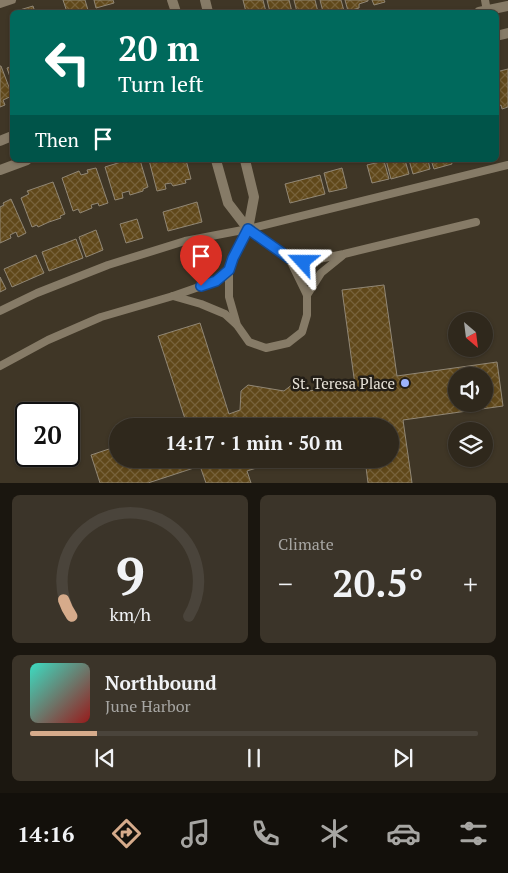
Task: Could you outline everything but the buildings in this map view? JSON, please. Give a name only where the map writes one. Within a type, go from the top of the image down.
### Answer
[{"type":"street","points":[[484,8],[508,6]]},
{"type":"street","points":[[0,170],[22,162]]},
{"type":"street","points":[[217,162],[228,203],[248,229]]},
{"type":"street","points":[[245,162],[254,197],[248,229]]},
{"type":"lane","points":[[0,4],[12,0]]},
{"type":"lane","points":[[0,311],[37,293],[108,265],[185,241],[248,229],[508,165]]},
{"type":"lane","points":[[248,229],[289,258],[303,262],[476,222]]},
{"type":"lane","points":[[237,325],[229,296],[229,270],[248,229]]},
{"type":"lane","points":[[307,295],[321,273],[344,254]]},
{"type":"lane","points":[[173,296],[201,304],[225,314],[237,325],[249,342],[266,348],[288,343],[302,332],[307,315],[307,295],[289,258]]},
{"type":"lane","points":[[0,366],[48,340],[101,317],[216,281],[229,270]]},
{"type":"place","name":"St. Teresa Place","points":[[405,383]]},
{"type":"route","points":[[201,286],[216,281],[229,270],[248,229],[289,258],[303,262]]}]
